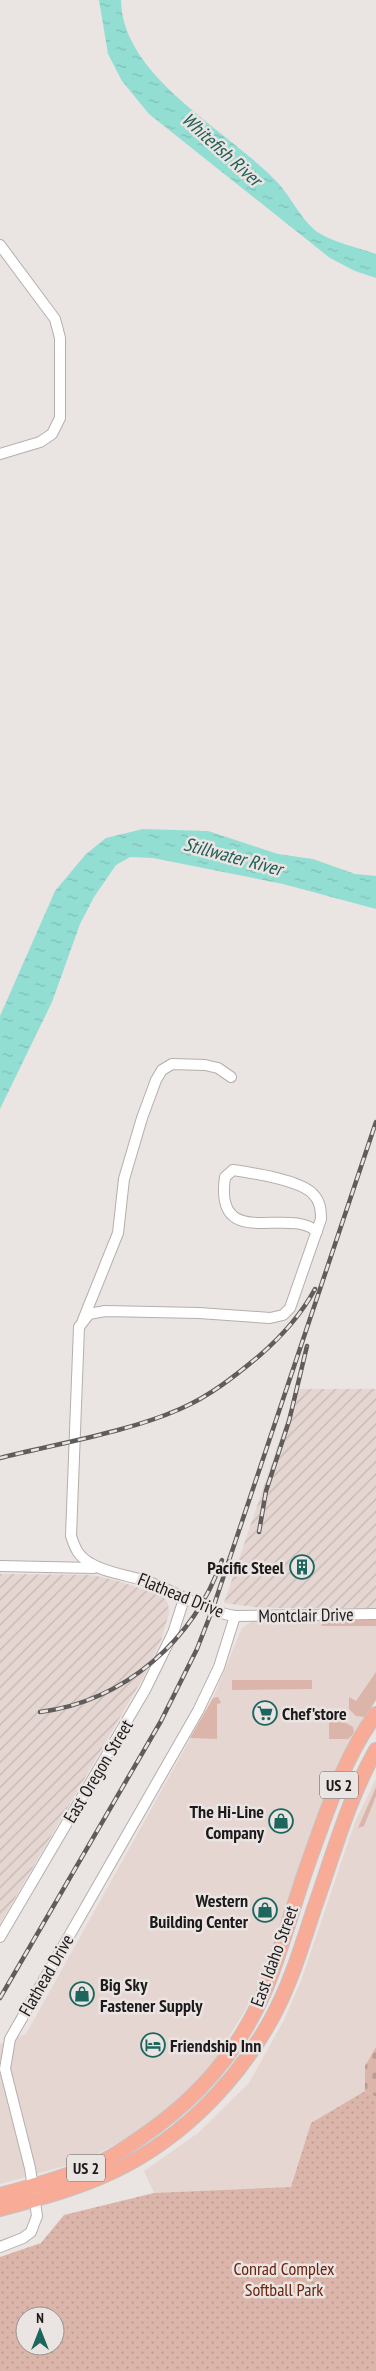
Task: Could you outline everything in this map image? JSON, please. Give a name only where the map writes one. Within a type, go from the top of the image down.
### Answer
[{"type":"highway","name":"East Idaho Street","points":[[0,2209],[102,2162],[119,2152],[165,2121],[215,2074],[236,2044],[267,1985],[322,1824],[349,1759],[364,1730],[376,1714]]},
{"type":"highway","name":"East Idaho Street","points":[[0,2195],[34,2193],[102,2176],[158,2145],[207,2104],[236,2072],[262,2036],[284,1992],[353,1800],[376,1750]]},
{"type":"street","points":[[0,245],[55,319],[60,338],[60,418],[52,434],[40,442],[0,454]]},
{"type":"street","points":[[79,1327],[118,1233],[124,1179],[142,1118],[162,1070],[172,1064],[188,1063],[218,1068],[231,1077]]},
{"type":"street","points":[[79,1327],[89,1314],[105,1311],[199,1313],[270,1318],[283,1315],[290,1308],[322,1219],[321,1205],[312,1193],[299,1185],[234,1170],[225,1177],[224,1204],[232,1214],[243,1221],[261,1224],[302,1223],[317,1232]]},
{"type":"street","name":"Flathead Drive","points":[[0,2247],[18,2241],[31,2232],[37,2216],[28,2157],[5,2069],[10,2039],[198,1711],[219,1667],[231,1634],[235,1616],[184,1599],[152,1583],[107,1570],[90,1563],[76,1553],[71,1536],[79,1327]]},
{"type":"street","points":[[0,1566],[83,1566],[107,1570]]},
{"type":"street","name":"East Oregon Street","points":[[0,1937],[145,1690],[172,1633],[184,1599]]},
{"type":"street","name":"Montclair Drive","points":[[235,1616],[376,1614]]},
{"type":"shaded area","points":[[297,1389],[376,1389],[376,1608],[261,1608],[224,1603]]},
{"type":"shaded area","points":[[0,1574],[92,1575],[118,1581],[163,1596],[168,1603],[169,1613],[161,1640],[144,1676],[0,1924]]},
{"type":"shaded area","points":[[376,1619],[376,1700],[339,1762],[319,1813],[266,1975],[208,2072],[152,2125],[86,2160],[0,2184],[0,2044],[26,2034],[213,1698],[242,1628],[254,1620]]},
{"type":"shaded area","points":[[376,1779],[376,2047],[365,2066],[365,2091],[311,2123],[291,2187],[154,2193],[144,2171],[198,2133],[249,2083],[284,2020],[301,1981],[355,1822]]},
{"type":"green space","points":[[376,1619],[376,1626],[321,1626],[324,1620]]},
{"type":"green space","points":[[376,1672],[376,1700],[365,1717],[356,1716],[349,1709],[349,1697],[356,1701]]},
{"type":"green space","points":[[232,1680],[312,1680],[312,1689],[232,1690]]},
{"type":"green space","points":[[218,1697],[221,1703],[217,1704],[217,1739],[190,1738],[213,1698]]},
{"type":"green space","points":[[324,1719],[339,1719],[353,1727],[354,1733],[348,1739],[329,1739],[329,1722],[323,1721]]},
{"type":"green space","points":[[376,1787],[376,1796],[364,1826],[358,1828]]},
{"type":"green space","points":[[376,2047],[376,2097],[365,2091],[365,2066]]},
{"type":"green space","name":"Conrad Complex Softball Park","points":[[365,2091],[376,2097],[376,2371],[0,2371],[0,2257],[41,2243],[64,2215],[154,2193],[291,2187],[311,2123]]},
{"type":"water","name":"Whitefish River","points":[[99,0],[121,0],[126,28],[139,54],[158,78],[207,123],[258,163],[288,195],[313,229],[346,245],[376,254],[376,278],[355,271],[330,258],[149,114],[122,81],[108,54]]},
{"type":"water","name":"Stillwater River","points":[[143,829],[208,831],[278,854],[313,859],[355,874],[376,876],[376,909],[283,884],[153,858],[130,857],[116,865],[94,897],[80,924],[52,1002],[0,1109],[0,1016],[55,891],[86,854],[106,838]]},
{"type":"railway","points":[[0,1998],[161,1721],[197,1649],[213,1608],[376,1122]]},
{"type":"railway","points":[[0,1458],[115,1431],[160,1417],[191,1404],[222,1385],[267,1349],[297,1317],[315,1289]]},
{"type":"railway","points":[[259,1532],[266,1491],[289,1421],[307,1346]]},
{"type":"railway","points":[[40,1712],[71,1706],[100,1695],[128,1680],[152,1662],[175,1640],[194,1616],[210,1589],[222,1560]]},
{"type":"place","name":"Pacific Steel","points":[[302,1567]]},
{"type":"place","name":"Chef'store","points":[[265,1713]]},
{"type":"place","name":"The Hi-Line Company","points":[[281,1821]]},
{"type":"place","name":"Western Building Center","points":[[265,1910]]},
{"type":"place","name":"Big Sky Fastener Supply","points":[[82,1994]]},
{"type":"place","name":"Friendship Inn","points":[[153,2045]]}]
